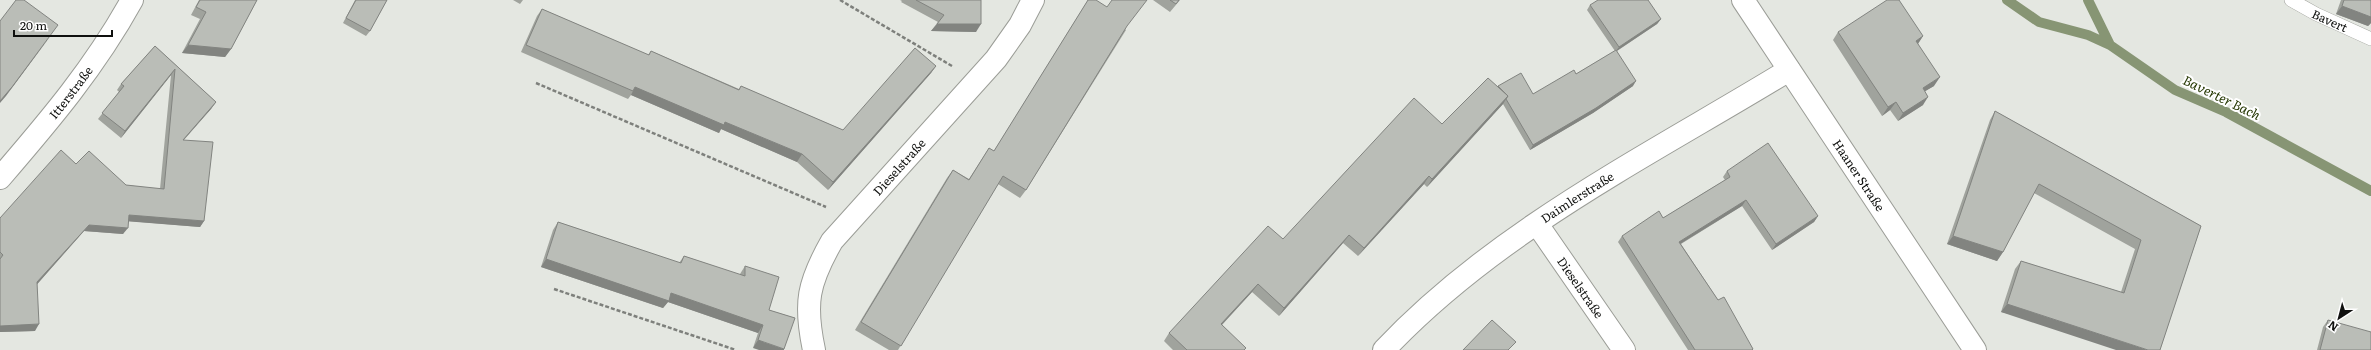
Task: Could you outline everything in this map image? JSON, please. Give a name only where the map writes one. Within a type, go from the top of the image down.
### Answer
[{"type":"street","name":"Itterstraße","points":[[0,178],[83,79],[112,36],[132,0]]},
{"type":"street","name":"Dieselstraße","points":[[814,350],[808,320],[810,293],[820,263],[832,241],[996,59],[1020,25],[1033,0]]},
{"type":"street","name":"Haaner Straße","points":[[1743,0],[1975,350]]},
{"type":"street","name":"Daimlerstraße","points":[[1384,350],[1449,287],[1537,224],[1610,177],[1789,70]]},
{"type":"street","name":"Dieselstraße","points":[[1537,224],[1624,350]]},
{"type":"lane","name":"Bavert","points":[[2291,0],[2336,24],[2371,39]]},
{"type":"path","points":[[840,0],[941,60]]},
{"type":"path","points":[[536,83],[852,218]]},
{"type":"path","points":[[554,288],[736,350]]},
{"type":"building","points":[[16,0],[24,0],[58,25],[0,101],[0,21]]},
{"type":"building","points":[[200,0],[257,0],[231,49],[188,45],[206,12],[196,7]]},
{"type":"building","points":[[356,0],[387,0],[370,31],[346,18]]},
{"type":"building","points":[[916,0],[981,0],[981,24],[937,24],[944,15]]},
{"type":"building","points":[[1088,0],[1096,0],[1107,7],[1112,0],[1147,0],[1127,26],[1026,190],[1003,176],[901,346],[861,322],[953,170],[969,180],[989,148],[994,151]]},
{"type":"building","points":[[1170,0],[1179,0],[1176,4]]},
{"type":"building","points":[[1598,0],[1648,0],[1661,19],[1619,47],[1590,5]]},
{"type":"building","points":[[1887,0],[1899,0],[1923,36],[1916,41],[1940,77],[1923,88],[1928,97],[1903,113],[1896,102],[1888,107],[1838,32]]},
{"type":"building","points":[[2344,0],[2371,0],[2371,17],[2342,6]]},
{"type":"building","points":[[542,9],[649,55],[651,51],[739,90],[741,86],[843,130],[915,48],[936,66],[833,182],[802,154],[725,122],[724,125],[635,87],[633,91],[526,45]]},
{"type":"building","points":[[155,46],[216,102],[183,140],[213,142],[204,221],[129,215],[128,228],[89,225],[37,282],[39,324],[0,326],[0,259],[3,255],[0,252],[0,218],[61,150],[76,164],[89,151],[126,185],[164,189],[175,69],[125,131],[102,113],[124,86],[121,84]]},
{"type":"building","points":[[1616,50],[1636,81],[1596,108],[1533,145],[1506,99],[1508,96],[1498,86],[1521,73],[1533,94],[1574,70],[1576,74]]},
{"type":"building","points":[[1488,78],[1508,96],[1432,179],[1429,176],[1364,248],[1349,235],[1284,308],[1258,284],[1221,324],[1246,348],[1244,350],[1187,350],[1169,333],[1268,226],[1283,239],[1414,98],[1442,124]]},
{"type":"building","points":[[1995,111],[2201,226],[2160,350],[2148,350],[2007,304],[2021,261],[2124,293],[2141,240],[2039,184],[2003,252],[1953,236]]},
{"type":"building","points":[[1768,143],[1818,216],[1776,244],[1746,200],[1679,242],[1718,300],[1724,297],[1753,349],[1695,350],[1622,236],[1659,211],[1663,218],[1730,177],[1727,171]]},
{"type":"building","points":[[558,222],[681,263],[684,256],[745,276],[745,266],[779,277],[769,310],[795,318],[784,349],[758,340],[763,325],[671,293],[669,301],[546,259]]},
{"type":"building","points":[[1492,320],[1516,342],[1508,350],[1463,350]]},
{"type":"building","points":[[2328,320],[2371,332],[2371,350],[2320,350]]},
{"type":"waterway","points":[[2007,0],[2039,22],[2088,35],[2110,45]]},
{"type":"waterway","name":"Baverter Bach","points":[[2088,0],[2110,45],[2175,90],[2226,112],[2371,191]]}]
